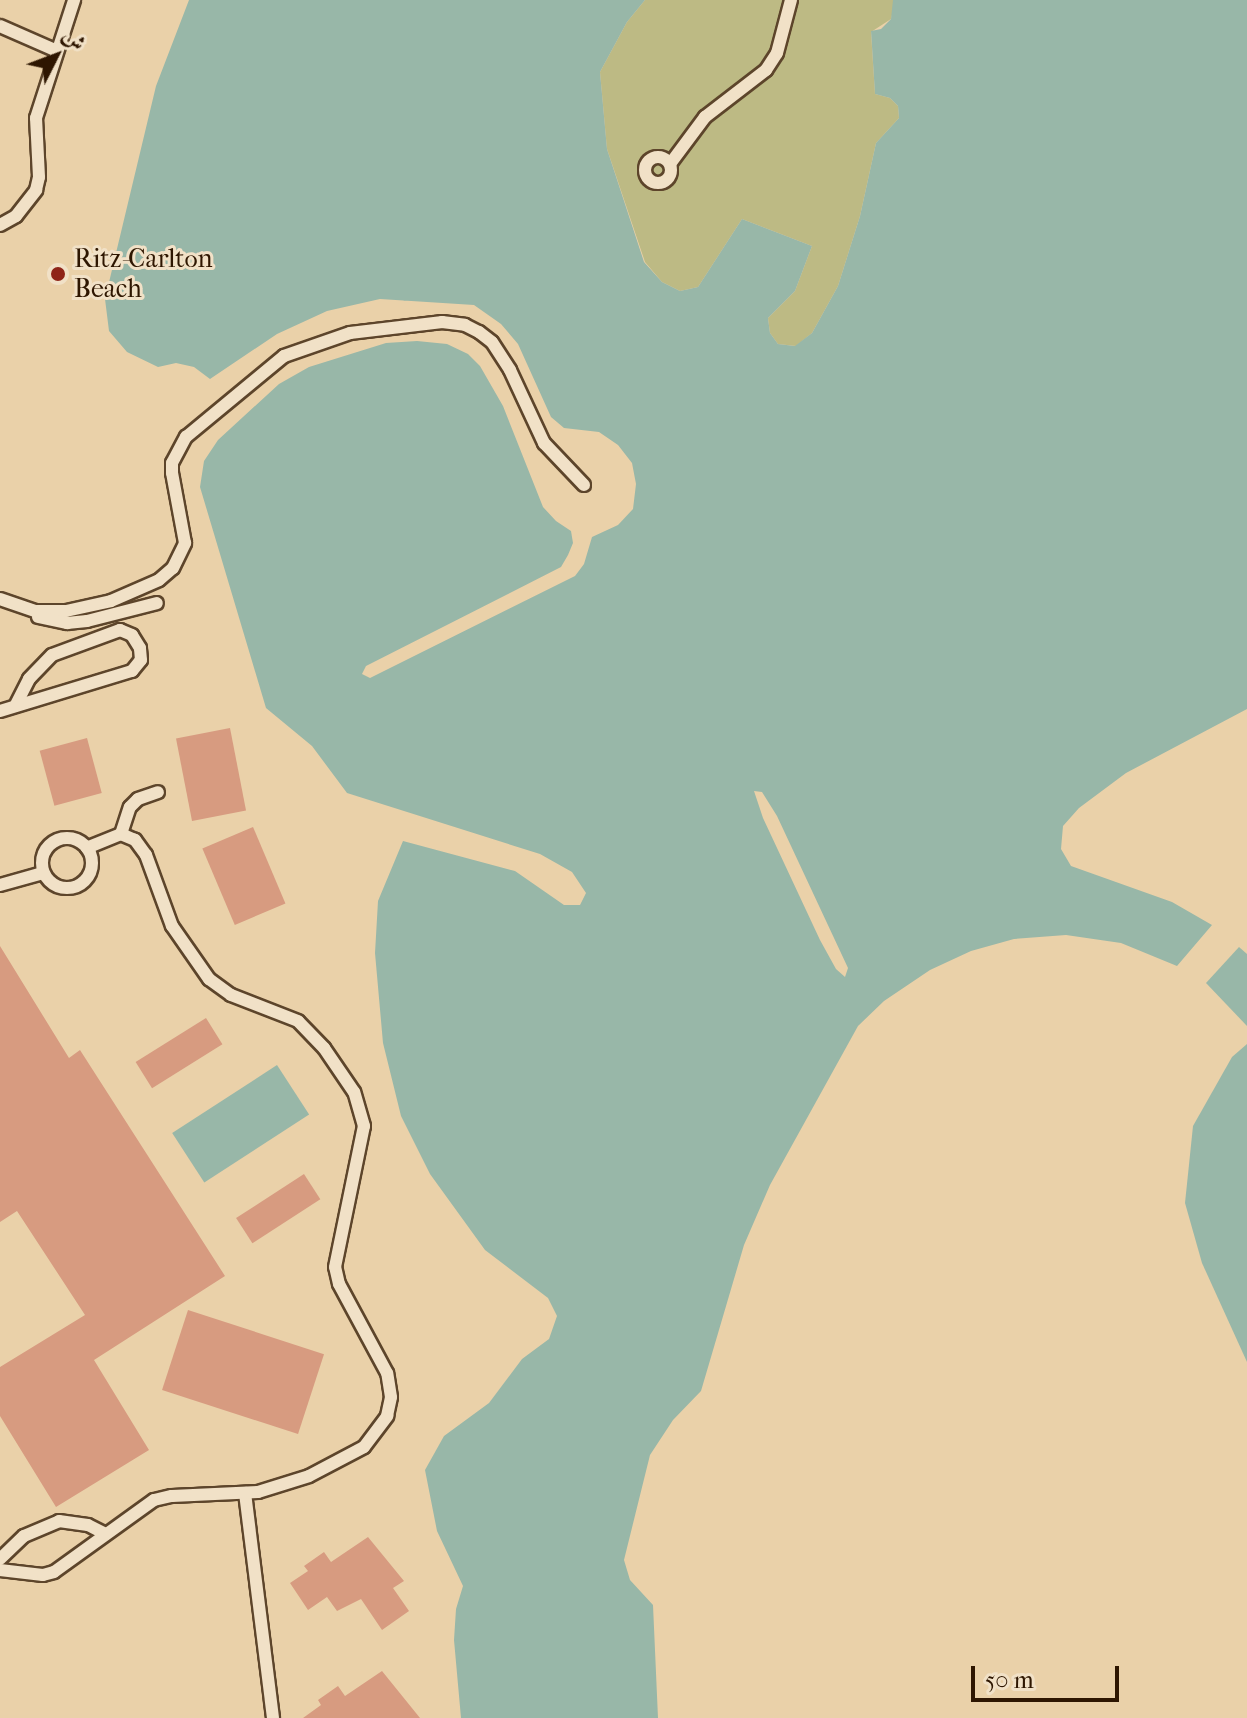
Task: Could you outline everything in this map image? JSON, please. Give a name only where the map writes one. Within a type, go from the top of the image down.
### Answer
[{"type":"lane","points":[[0,225],[16,216],[36,190],[39,177],[36,118],[74,0]]},
{"type":"lane","points":[[670,164],[705,117],[766,70],[777,53],[791,0]]},
{"type":"lane","points":[[0,26],[57,51]]},
{"type":"lane","points":[[0,599],[19,607],[51,612],[126,596],[159,580],[182,555],[185,543],[172,463],[186,437],[284,356],[350,333],[442,322],[465,325],[479,332],[492,342],[506,363],[544,443],[584,485]]},
{"type":"lane","points":[[126,596],[132,609]]},
{"type":"lane","points":[[0,609],[67,623],[157,603]]},
{"type":"lane","points":[[0,711],[132,671],[141,660],[140,648],[132,635],[120,630],[52,655],[29,679],[15,706]]},
{"type":"lane","points":[[121,834],[130,807],[138,799],[158,792]]},
{"type":"lane","points":[[0,1570],[43,1575],[54,1572],[154,1500],[172,1496],[245,1493],[309,1476],[364,1447],[387,1416],[391,1397],[387,1373],[339,1284],[335,1267],[364,1126],[354,1092],[312,1033],[298,1021],[231,995],[209,979],[172,926],[146,855],[135,840],[121,834],[87,848]]},
{"type":"lane","points":[[61,838],[75,839],[87,848],[91,871],[85,882],[74,888],[62,888],[51,883],[43,873],[41,859],[48,845],[61,838]]},
{"type":"lane","points":[[0,885],[43,873]]},
{"type":"lane","points":[[245,1493],[273,1718]]},
{"type":"lane","points":[[0,1559],[24,1536],[59,1521],[88,1525],[106,1534]]},
{"type":"shaded area","points":[[189,0],[645,0],[627,22],[600,72],[607,149],[644,262],[662,282],[680,291],[698,287],[742,219],[812,246],[795,291],[768,318],[770,333],[778,344],[795,346],[812,333],[838,286],[860,216],[876,143],[899,118],[898,106],[890,98],[875,94],[871,31],[881,29],[891,19],[893,0],[1247,0],[1247,709],[1126,773],[1079,808],[1063,826],[1061,849],[1071,866],[1172,902],[1212,925],[1177,966],[1121,943],[1066,935],[1014,939],[971,951],[930,970],[884,1001],[858,1026],[770,1185],[744,1245],[701,1391],[673,1420],[650,1455],[624,1560],[630,1580],[653,1605],[658,1718],[461,1718],[454,1640],[456,1609],[463,1586],[437,1531],[425,1470],[444,1436],[489,1403],[522,1359],[549,1339],[557,1316],[548,1298],[485,1250],[430,1174],[401,1116],[383,1043],[375,953],[378,901],[403,841],[515,871],[564,905],[580,905],[586,893],[572,872],[540,854],[347,793],[312,746],[266,708],[200,487],[204,461],[218,440],[279,384],[309,367],[386,343],[417,341],[447,344],[468,354],[480,366],[503,406],[543,507],[571,531],[573,543],[561,567],[366,666],[362,674],[370,678],[575,576],[584,564],[592,537],[618,525],[633,509],[636,484],[632,463],[618,445],[599,432],[564,428],[551,417],[518,344],[501,324],[474,305],[380,299],[327,311],[277,334],[210,379],[194,367],[176,363],[158,367],[127,352],[109,331],[105,299],[156,86]],"holes":[[[754,791],[762,792],[777,816],[848,968],[845,977],[836,969],[820,940],[763,818]]]},
{"type":"shaded area","points":[[645,0],[893,0],[895,3],[891,19],[871,32],[875,94],[890,98],[898,106],[899,118],[876,143],[860,216],[838,286],[812,333],[796,346],[778,344],[770,333],[768,318],[795,291],[812,246],[742,219],[698,287],[680,291],[662,282],[645,262],[607,149],[600,72],[627,22]]},
{"type":"shaded area","points":[[1239,947],[1247,954],[1247,1026],[1206,983]]},
{"type":"shaded area","points":[[1247,1044],[1247,1362],[1202,1263],[1185,1203],[1193,1126],[1232,1057]]},
{"type":"shaded area","points":[[277,1065],[309,1114],[204,1183],[172,1133]]},
{"type":"building","points":[[230,728],[246,810],[192,821],[176,738]]},
{"type":"building","points":[[87,738],[102,793],[54,806],[40,751]]},
{"type":"building","points":[[253,827],[285,903],[235,925],[202,848]]},
{"type":"building","points":[[0,946],[69,1058],[80,1050],[225,1276],[94,1360],[149,1450],[56,1507],[0,1416],[0,1367],[85,1315],[17,1211],[0,1222]]},
{"type":"building","points":[[206,1018],[222,1044],[152,1088],[136,1062]]},
{"type":"building","points":[[304,1174],[320,1199],[252,1243],[236,1218]]},
{"type":"building","points":[[188,1310],[324,1354],[298,1434],[162,1390]]},
{"type":"building","points":[[368,1537],[404,1581],[393,1588],[409,1611],[382,1630],[361,1599],[337,1611],[327,1597],[308,1610],[290,1583],[308,1571],[304,1566],[324,1552],[331,1562]]},
{"type":"building","points":[[382,1671],[420,1718],[303,1718],[321,1705],[318,1700],[338,1686],[345,1696]]},
{"type":"place","name":"Ritz-Carlton Beach","points":[[58,274]]}]
